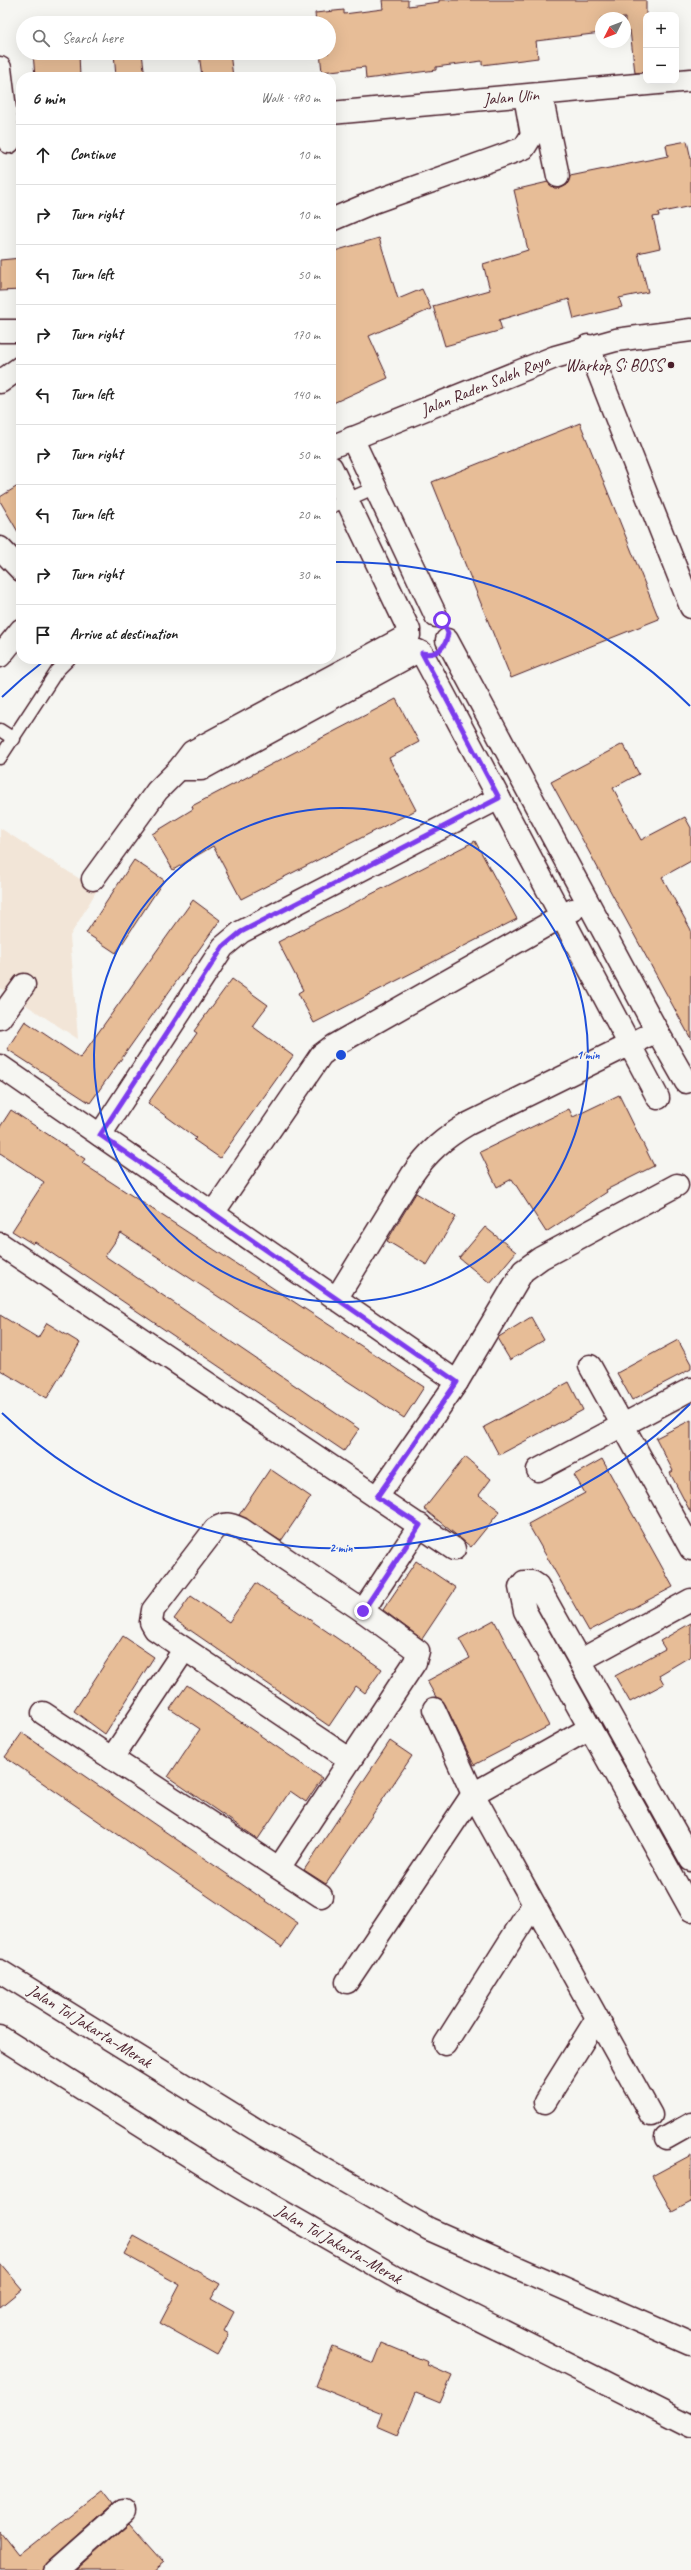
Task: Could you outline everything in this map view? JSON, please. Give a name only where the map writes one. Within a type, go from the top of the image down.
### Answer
[{"type":"main road","points":[[0,68],[10,142]]},
{"type":"main road","name":"Jalan Ulin","points":[[336,114],[691,80]]},
{"type":"main road","points":[[533,95],[558,176]]},
{"type":"main road","points":[[336,218],[371,203],[524,148],[532,135],[533,95]]},
{"type":"main road","name":"Jalan Raden Saleh Raya","points":[[336,445],[588,346],[691,330]]},
{"type":"main road","points":[[0,331],[16,331]]},
{"type":"main road","points":[[588,346],[691,607]]},
{"type":"main road","points":[[0,382],[16,371]]},
{"type":"main road","points":[[352,438],[436,616],[446,626],[447,640],[586,903],[686,1082]]},
{"type":"main road","points":[[336,490],[339,503],[499,798],[628,1045],[658,1098]]},
{"type":"main road","points":[[0,548],[16,565]]},
{"type":"main road","points":[[415,642],[419,617],[428,615],[436,616]]},
{"type":"main road","points":[[0,656],[16,636]]},
{"type":"main road","points":[[415,642],[428,654],[440,650],[447,640]]},
{"type":"main road","points":[[93,879],[157,791],[179,769],[192,752],[415,642]]},
{"type":"main road","points":[[100,1135],[223,947],[241,932],[499,798]]},
{"type":"main road","points":[[213,1213],[321,1055],[333,1046],[586,903]]},
{"type":"main road","points":[[0,1018],[24,985]]},
{"type":"main road","points":[[336,1299],[412,1175],[426,1155],[443,1139],[657,1031]]},
{"type":"main road","points":[[0,1066],[457,1382]]},
{"type":"main road","points":[[377,1497],[457,1382],[527,1268],[541,1258],[677,1185]]},
{"type":"main road","points":[[0,1244],[454,1549]]},
{"type":"main road","points":[[590,1366],[688,1536]]},
{"type":"main road","points":[[538,1470],[691,1389]]},
{"type":"main road","points":[[279,1868],[349,1759],[415,1662],[418,1651],[363,1611],[241,1528],[230,1523],[222,1524],[216,1529],[151,1615],[151,1622],[155,1629],[184,1650],[349,1759]]},
{"type":"main road","points":[[363,1611],[420,1525]]},
{"type":"main road","points":[[691,1860],[581,1660],[538,1586],[532,1582],[524,1582],[520,1587],[525,1611],[590,1728],[684,1881],[691,1910]]},
{"type":"main road","points":[[581,1660],[691,1600]]},
{"type":"main road","points":[[112,1758],[184,1650]]},
{"type":"main road","points":[[434,1709],[473,1794],[596,2020],[651,2115]]},
{"type":"main road","points":[[43,1713],[322,1896]]},
{"type":"main road","points":[[347,1982],[473,1794],[590,1728]]},
{"type":"main road","points":[[445,2044],[533,1905]]},
{"type":"main road","name":"Jalan Tol Jakarta–Merak","points":[[0,1971],[263,2134],[429,2229],[691,2344]]},
{"type":"main road","points":[[545,2102],[596,2020]]},
{"type":"main road","name":"Jalan Tol Jakarta–Merak","points":[[0,2037],[234,2184],[401,2280],[691,2426]]},
{"type":"main road","points":[[666,2138],[691,2124]]},
{"type":"main road","points":[[57,2570],[124,2511]]},
{"type":"lane","points":[[339,503],[376,488]]},
{"type":"lane","points":[[0,758],[14,739],[57,671],[64,664]]},
{"type":"lane","points":[[0,730],[14,739]]},
{"type":"shaded area","points":[[0,828],[97,890],[70,936],[78,1039],[0,988]]},
{"type":"building","points":[[382,0],[408,0],[408,6],[439,2],[439,0],[646,0],[646,12],[643,12],[643,72],[635,73],[631,39],[631,12],[595,12],[595,34],[536,41],[538,58],[482,65],[482,61],[436,67],[436,70],[366,79],[365,67],[322,72],[321,60],[336,60],[336,16],[315,16],[315,13],[344,10],[344,14],[383,9]]},
{"type":"building","points":[[34,60],[79,60],[80,72],[35,72]]},
{"type":"building","points":[[115,60],[143,60],[144,72],[116,72]]},
{"type":"building","points":[[200,60],[231,60],[232,72],[201,72]]},
{"type":"building","points":[[687,141],[691,159],[691,206],[658,213],[659,216],[653,217],[660,248],[638,253],[648,292],[619,298],[622,307],[574,319],[569,299],[499,320],[502,330],[445,346],[433,306],[490,290],[483,264],[528,250],[514,190],[548,182],[554,188],[561,188],[567,185],[570,176],[668,156],[666,145]]},
{"type":"building","points":[[379,238],[398,299],[422,289],[431,309],[369,336],[388,378],[336,402],[336,251]]},
{"type":"building","points":[[16,258],[16,290],[0,291],[0,260]]},
{"type":"building","points":[[580,423],[659,619],[511,678],[432,482]]},
{"type":"building","points":[[16,487],[16,528],[0,501],[0,497]]},
{"type":"building","points":[[396,699],[419,742],[389,758],[416,810],[241,899],[213,846],[173,870],[152,834],[193,809],[192,806]]},
{"type":"building","points":[[623,744],[639,774],[613,788],[641,840],[685,817],[691,828],[691,861],[662,877],[691,930],[691,1039],[551,782]]},
{"type":"building","points":[[475,841],[517,919],[314,1023],[298,993],[303,990],[278,942]]},
{"type":"building","points":[[134,860],[164,880],[116,953],[86,933]]},
{"type":"building","points":[[193,900],[220,920],[90,1103],[7,1049],[25,1021],[80,1058]]},
{"type":"building","points":[[232,979],[268,1005],[252,1026],[293,1056],[220,1158],[194,1140],[196,1138],[148,1103],[197,1033],[194,1031]]},
{"type":"building","points":[[619,1095],[654,1166],[606,1190],[607,1192],[546,1232],[512,1179],[497,1187],[480,1152],[569,1109],[573,1117]]},
{"type":"building","points":[[11,1110],[85,1159],[82,1163],[424,1387],[404,1418],[121,1233],[105,1256],[359,1429],[344,1451],[35,1242],[33,1244],[12,1231],[44,1182],[0,1153],[0,1127]]},
{"type":"building","points":[[416,1193],[456,1217],[427,1265],[387,1241]]},
{"type":"building","points":[[485,1227],[516,1252],[490,1283],[459,1258]]},
{"type":"building","points":[[0,1315],[38,1338],[47,1323],[80,1343],[47,1398],[0,1370]]},
{"type":"building","points":[[531,1317],[544,1340],[510,1360],[497,1338]]},
{"type":"building","points":[[678,1340],[691,1364],[691,1369],[632,1400],[617,1373]]},
{"type":"building","points":[[569,1382],[583,1410],[499,1455],[484,1427]]},
{"type":"building","points":[[691,1420],[691,1513],[670,1473],[673,1471],[656,1438]]},
{"type":"building","points":[[465,1457],[491,1479],[479,1495],[500,1511],[471,1547],[424,1509]]},
{"type":"building","points":[[602,1459],[673,1587],[589,1631],[528,1524],[585,1493],[574,1475]]},
{"type":"building","points":[[270,1469],[311,1497],[281,1541],[239,1515]]},
{"type":"building","points":[[416,1561],[456,1588],[422,1639],[383,1610]]},
{"type":"building","points":[[256,1583],[382,1669],[365,1693],[356,1686],[329,1726],[174,1619],[191,1596],[229,1622]]},
{"type":"building","points":[[494,1620],[549,1726],[474,1765],[445,1704],[436,1697],[427,1681],[470,1658],[459,1639]]},
{"type":"building","points":[[691,1623],[691,1656],[659,1675],[664,1684],[630,1702],[615,1676],[665,1649],[660,1641]]},
{"type":"building","points":[[123,1636],[154,1657],[105,1734],[74,1711]]},
{"type":"building","points":[[187,1685],[322,1778],[306,1802],[290,1791],[258,1839],[168,1777],[200,1729],[170,1709]]},
{"type":"building","points":[[22,1733],[298,1923],[282,1947],[5,1757]]},
{"type":"building","points":[[390,1741],[412,1756],[326,1884],[304,1870]]},
{"type":"building","points":[[691,2155],[691,2202],[672,2212],[652,2176]]},
{"type":"building","points":[[134,2236],[220,2284],[211,2299],[234,2312],[224,2331],[229,2334],[217,2355],[160,2323],[180,2285],[124,2254]]},
{"type":"building","points":[[0,2263],[22,2289],[0,2307]]},
{"type":"building","points":[[382,2343],[428,2362],[427,2365],[452,2376],[440,2403],[416,2393],[398,2435],[377,2426],[382,2413],[316,2386],[332,2346],[374,2363]]},
{"type":"building","points":[[103,2489],[114,2503],[49,2561],[45,2570],[0,2570],[0,2531],[19,2555]]},
{"type":"building","points":[[129,2523],[163,2561],[152,2570],[76,2570]]},
{"type":"place","name":"Warkop Si BOSS","points":[[671,365]]},
{"type":"route","points":[[363,1611],[420,1525],[377,1497],[457,1382],[100,1135],[209,965],[223,947],[241,932],[499,798],[422,653],[434,653],[444,646],[448,633],[442,620]]}]
